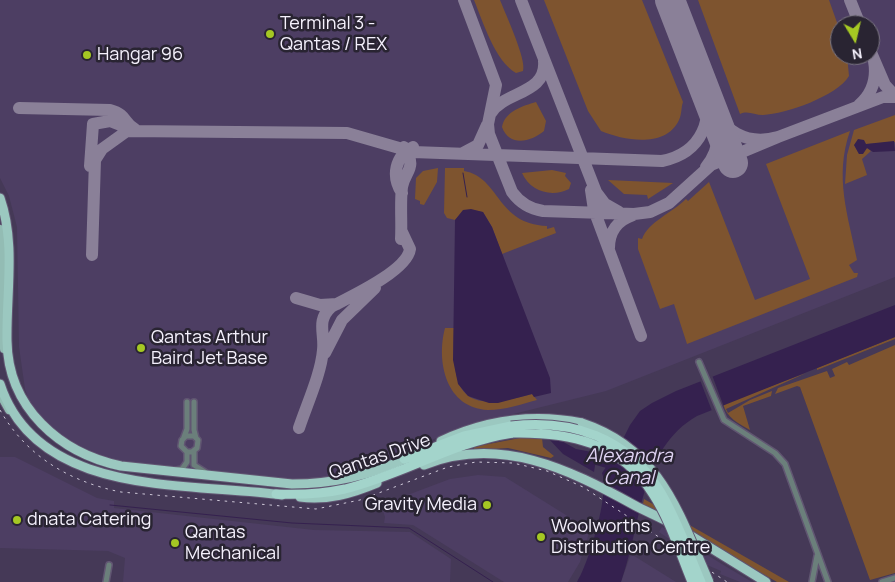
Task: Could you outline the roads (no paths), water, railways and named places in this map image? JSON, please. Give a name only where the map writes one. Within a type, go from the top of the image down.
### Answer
[{"type":"highway","name":"Qantas Drive","points":[[0,198],[8,226],[7,342],[12,372],[19,393],[40,424],[67,446],[102,462],[292,484],[315,484],[349,479],[464,436],[512,426],[547,424],[581,429],[600,436],[623,452],[653,480],[660,490],[701,582]]},
{"type":"highway","points":[[0,384],[15,418]]},
{"type":"highway","points":[[512,426],[542,417],[582,423],[605,432],[635,453],[654,471],[665,487],[709,582]]},
{"type":"highway","name":"Qantas Drive","points":[[15,418],[49,448],[74,463],[97,472],[160,484],[276,494],[311,494],[347,488],[512,426],[569,435],[597,445],[623,462],[653,493],[692,582]]},
{"type":"highway","points":[[276,494],[322,498],[341,495],[361,490],[446,457],[474,453],[497,453],[540,461],[595,483],[662,519],[766,582]]},
{"type":"main road","points":[[0,229],[5,361],[19,393]]},
{"type":"main road","name":"Qantas Drive","points":[[0,394],[15,418]]},
{"type":"street","points":[[699,362],[718,409],[728,424],[776,454],[785,464],[828,582]]},
{"type":"street","points":[[166,470],[182,469],[186,466],[187,452],[181,446],[187,429],[187,404],[194,404],[194,430],[198,444],[194,451],[193,459],[196,468],[218,476]]},
{"type":"street","points":[[184,437],[189,435],[196,438]]},
{"type":"street","points":[[187,452],[194,451]]},
{"type":"street","points":[[812,582],[818,553]]},
{"type":"street","points":[[106,582],[109,564]]},
{"type":"street","points":[[882,582],[895,578]]},
{"type":"water","points":[[858,139],[864,140],[866,144],[894,141],[895,151],[873,152],[867,148],[863,154],[859,154],[854,145]]},
{"type":"water","points":[[471,209],[483,212],[492,227],[550,378],[551,393],[534,397],[532,394],[498,403],[489,403],[468,396],[458,384],[453,360],[455,220],[463,210]]},
{"type":"water","name":"Alexandra Canal","points":[[895,305],[895,337],[697,416],[678,430],[664,448],[653,468],[645,490],[621,582],[577,582],[587,560],[601,511],[604,483],[602,473],[606,467],[606,457],[621,443],[640,411],[676,391]]},
{"type":"water","points":[[548,438],[558,439],[576,449],[597,453],[594,472],[563,454]]},
{"type":"waterway","points":[[463,173],[467,197]]},
{"type":"waterway","points":[[591,461],[609,466]]},
{"type":"waterway","points":[[110,505],[292,523],[409,528],[493,582]]},
{"type":"railway","points":[[0,410],[23,441],[36,454],[67,474],[121,492],[316,509],[360,500],[448,467],[476,462],[513,463],[547,471],[583,487],[727,582]]},
{"type":"place","name":"Terminal 3 - Qantas / REX","points":[[270,34]]},
{"type":"place","name":"Hangar 96","points":[[87,55]]},
{"type":"place","name":"Qantas Arthur Baird Jet Base","points":[[141,348]]},
{"type":"place","name":"Gravity Media","points":[[487,505]]},
{"type":"place","name":"dnata Catering","points":[[17,520]]},
{"type":"place","name":"Woolworths Distribution Centre","points":[[541,537]]},
{"type":"place","name":"Qantas Mechanical","points":[[175,543]]}]
